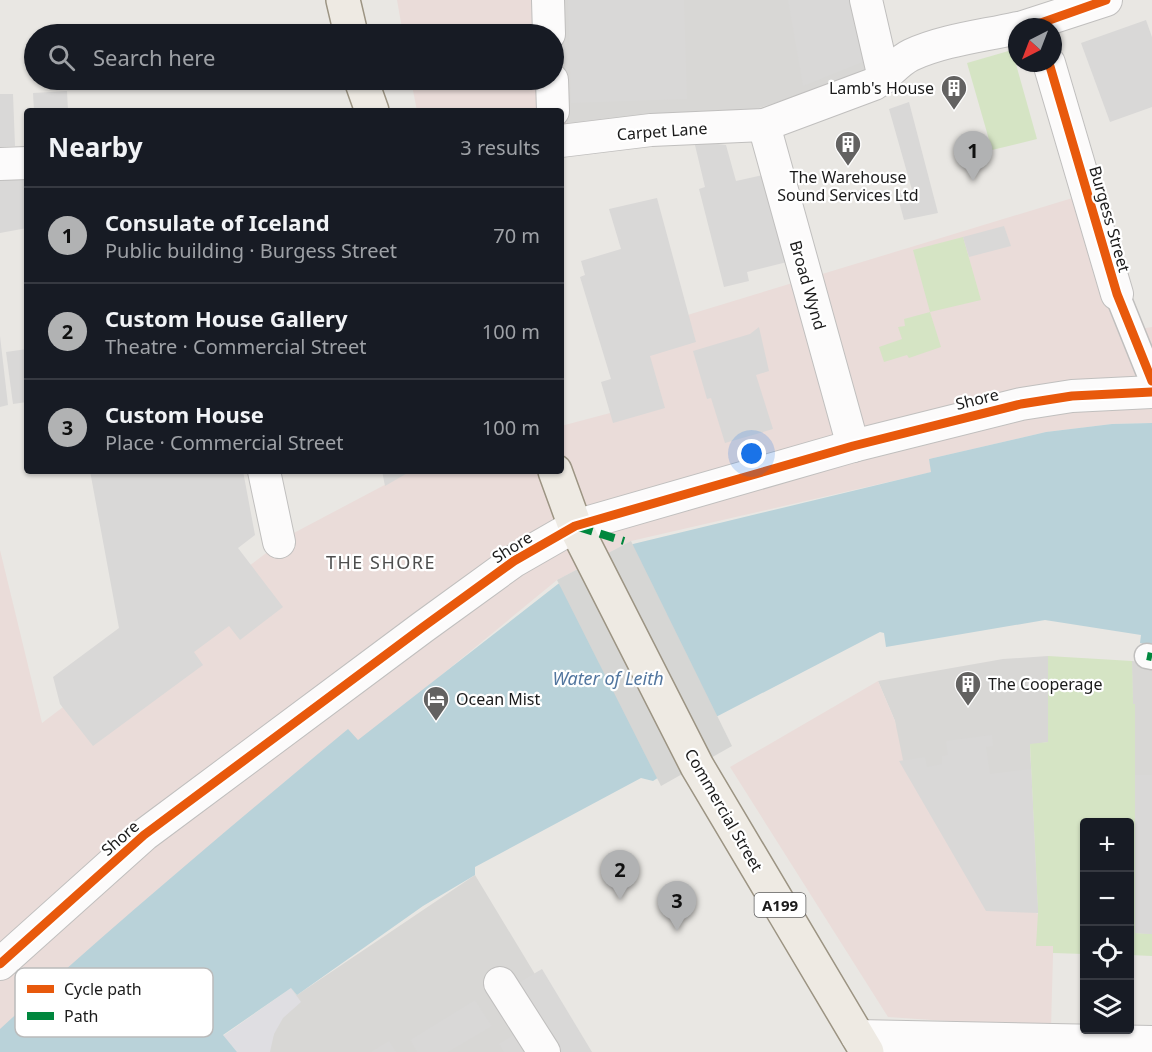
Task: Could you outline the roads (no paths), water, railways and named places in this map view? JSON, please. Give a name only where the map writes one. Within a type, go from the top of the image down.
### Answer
[{"type":"main road","points":[[343,0],[349,24]]},
{"type":"main road","name":"A199","points":[[556,474],[575,526]]},
{"type":"main road","name":"Commercial Street","points":[[575,526],[697,766],[862,1044]]},
{"type":"street","points":[[548,0],[549,24]]},
{"type":"street","points":[[866,0],[884,78]]},
{"type":"street","name":"Carpet Lane","points":[[1055,18],[1106,0]]},
{"type":"street","name":"Carpet Lane","points":[[564,141],[651,130],[764,125],[874,84],[909,56],[936,46],[1008,31]]},
{"type":"street","name":"Burgess Street","points":[[1052,72],[1117,294],[1152,381]]},
{"type":"street","points":[[552,90],[553,108]]},
{"type":"street","name":"Broad Wynd","points":[[764,125],[853,446]]},
{"type":"street","points":[[0,164],[24,163]]},
{"type":"street","name":"Shore","points":[[0,964],[144,835],[514,561],[575,526],[853,446],[1021,404],[1072,396],[1152,392]]},
{"type":"street","points":[[265,474],[279,542]]},
{"type":"street","points":[[500,983],[544,1052]]},
{"type":"street","points":[[862,1044],[1150,1045]]},
{"type":"water","name":"Water of Leith","points":[[1152,423],[1152,646],[1140,643],[1141,635],[1045,620],[886,647],[884,633],[880,632],[714,718],[662,775],[653,781],[641,778],[475,867],[475,875],[423,906],[297,995],[291,988],[223,1035],[237,1052],[0,1052],[0,1029],[15,1015],[15,1037],[213,1037],[213,968],[68,968],[348,729],[358,740],[558,584],[633,544],[931,472],[929,459],[1046,432],[1112,424]]},
{"type":"place","name":"Lamb's House","points":[[954,111]]},
{"type":"place","name":"The Warehouse Sound Services Ltd","points":[[848,167]]},
{"type":"place","name":"Consulate of Iceland","points":[[973,181]]},
{"type":"place","name":"The Cooperage","points":[[968,707]]},
{"type":"place","name":"Ocean Mist","points":[[436,722]]},
{"type":"place","name":"Custom House Gallery","points":[[620,900]]},
{"type":"place","name":"Custom House","points":[[677,931]]},
{"type":"district","name":"THE SHORE","points":[[381,562]]}]
